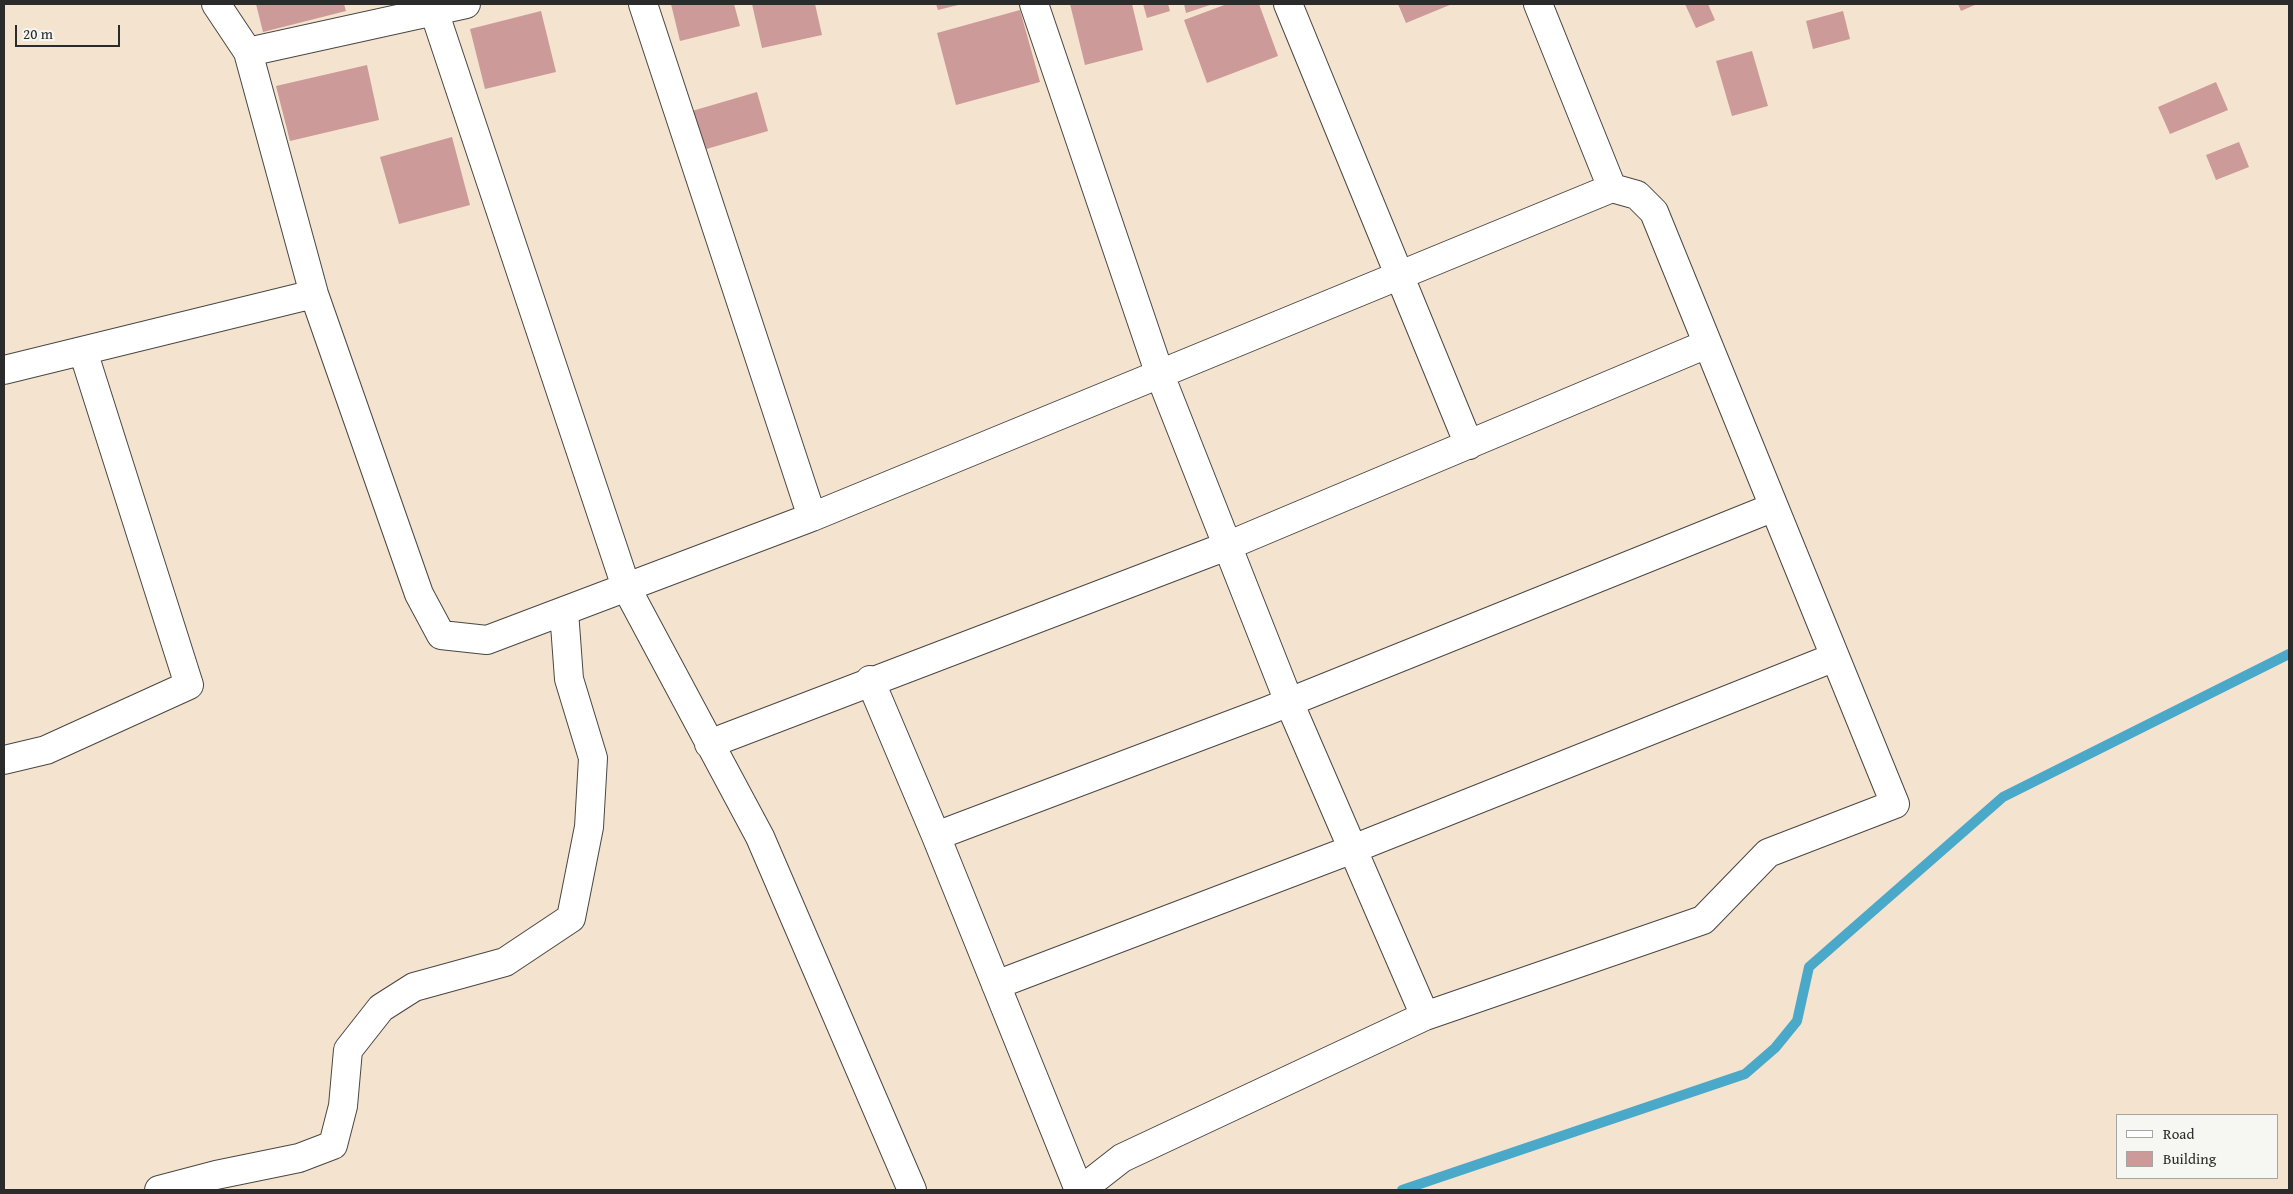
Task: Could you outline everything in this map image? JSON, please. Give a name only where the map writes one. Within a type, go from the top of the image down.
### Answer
[{"type":"street","points":[[216,4],[248,52],[314,294],[419,594],[442,634],[487,640],[812,517],[1612,188],[1637,195],[1654,212],[1894,804],[1768,853],[1702,920],[1425,1016],[1122,1158],[1080,1190],[936,836],[870,680]]},
{"type":"street","points":[[248,52],[466,4]]},
{"type":"street","points":[[643,4],[812,517]]},
{"type":"street","points":[[1034,4],[1160,375],[1289,702],[1425,1016]]},
{"type":"street","points":[[1288,4],[1469,445]]},
{"type":"street","points":[[1538,4],[1612,188]]},
{"type":"street","points":[[434,11],[626,587],[760,837],[912,1190]]},
{"type":"street","points":[[4,370],[314,294]]},
{"type":"street","points":[[709,744],[870,680],[1227,546],[1707,344]]},
{"type":"street","points":[[4,760],[46,750],[189,685],[82,351]]},
{"type":"street","points":[[936,836],[1289,702],[1774,507]]},
{"type":"street","points":[[159,1190],[216,1175],[299,1158],[334,1145],[343,1106],[348,1050],[381,1008],[414,987],[504,962],[571,918],[589,827],[593,758],[569,679],[564,610]]},
{"type":"street","points":[[996,985],[1353,849],[1835,657]]},
{"type":"building","points":[[256,4],[344,4],[346,11],[263,32]]},
{"type":"building","points":[[671,4],[734,4],[740,26],[680,41]]},
{"type":"building","points":[[752,4],[815,4],[822,35],[762,48]]},
{"type":"building","points":[[936,4],[962,4],[938,10]]},
{"type":"building","points":[[1070,4],[1132,4],[1143,50],[1085,65]]},
{"type":"building","points":[[1143,4],[1168,4],[1170,11],[1147,18]]},
{"type":"building","points":[[1184,4],[1213,4],[1186,13]]},
{"type":"building","points":[[1227,4],[1259,4],[1278,56],[1207,83],[1184,20]]},
{"type":"building","points":[[1398,4],[1452,4],[1406,23]]},
{"type":"building","points":[[1685,4],[1708,4],[1715,20],[1696,28]]},
{"type":"building","points":[[1958,4],[1977,4],[1961,11]]},
{"type":"building","points":[[1020,10],[1040,82],[956,105],[937,33]]},
{"type":"building","points":[[541,11],[556,72],[485,89],[470,29]]},
{"type":"building","points":[[1843,11],[1850,39],[1813,49],[1806,21]]},
{"type":"building","points":[[1752,51],[1768,106],[1732,116],[1716,61]]},
{"type":"building","points":[[367,65],[379,120],[290,141],[276,86]]},
{"type":"building","points":[[2216,82],[2228,110],[2170,134],[2158,107]]},
{"type":"building","points":[[757,92],[768,131],[703,150],[692,111]]},
{"type":"building","points":[[452,137],[470,205],[399,224],[380,157]]},
{"type":"building","points":[[2239,142],[2249,167],[2216,180],[2206,155]]},
{"type":"waterway","points":[[1402,1190],[1745,1074],[1775,1048],[1797,1021],[1809,967],[2003,797],[2289,654]]}]
